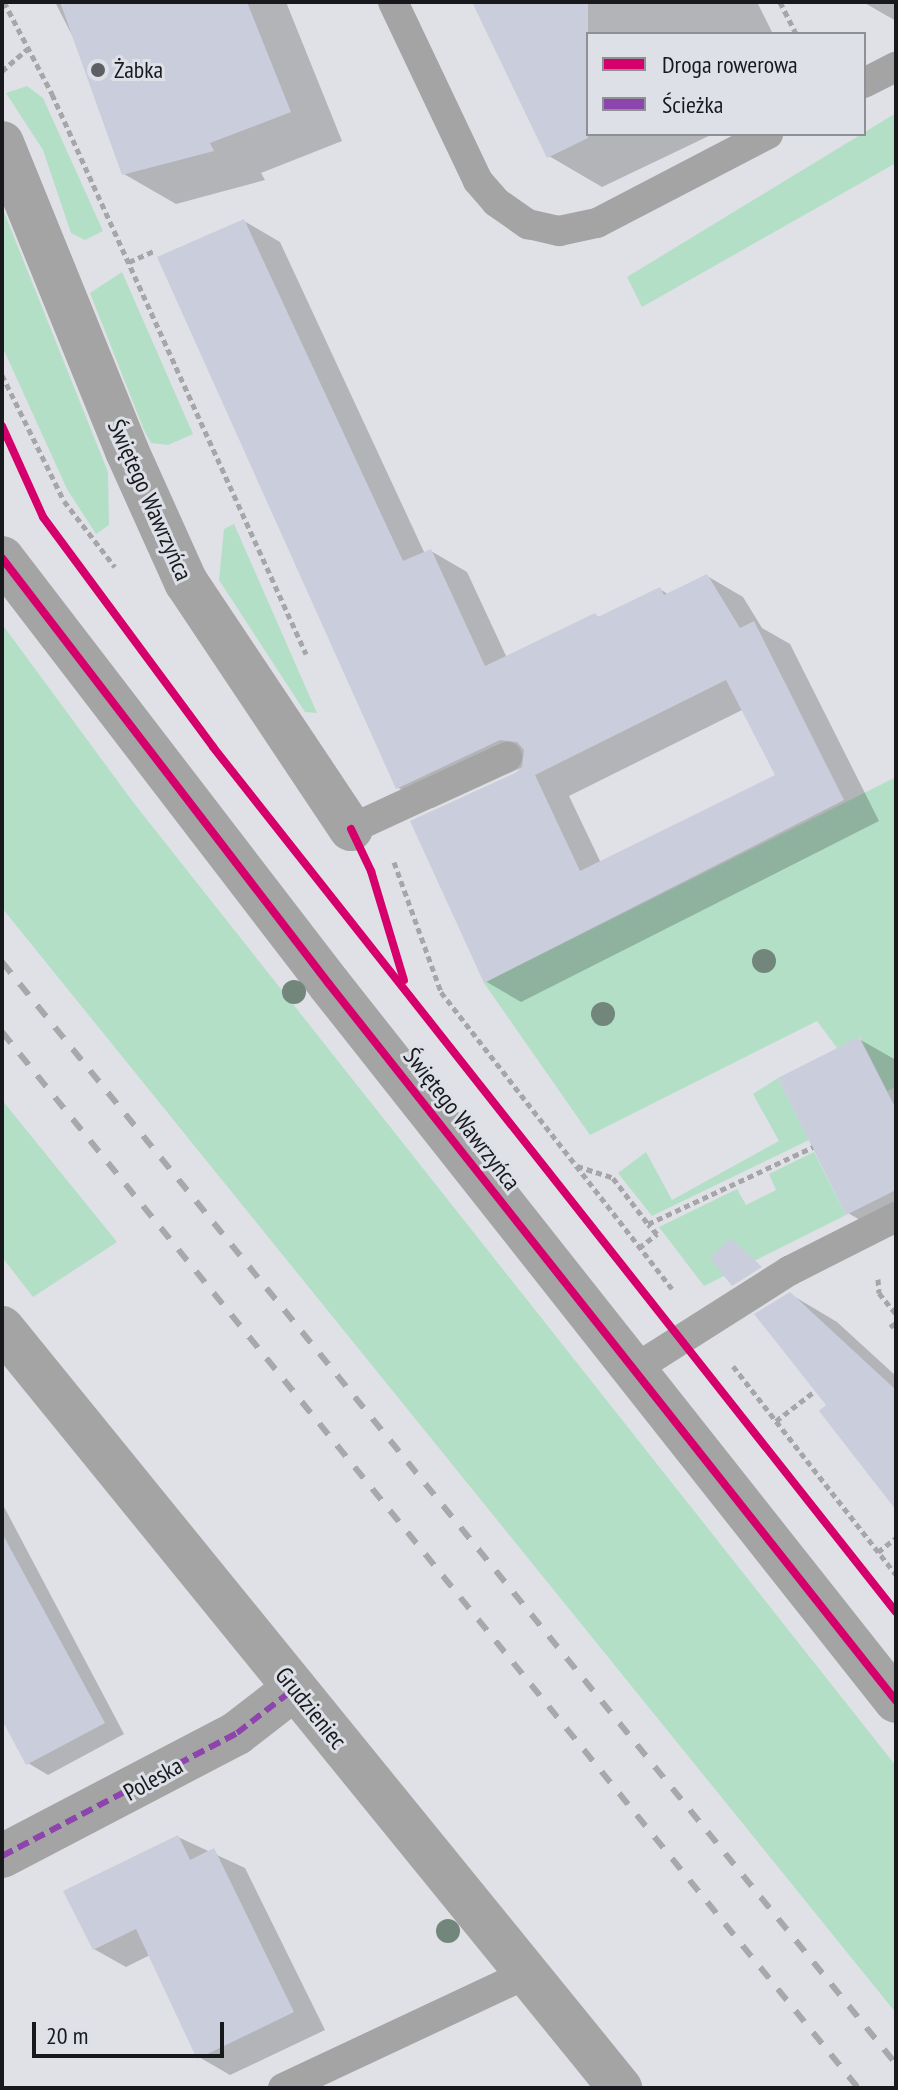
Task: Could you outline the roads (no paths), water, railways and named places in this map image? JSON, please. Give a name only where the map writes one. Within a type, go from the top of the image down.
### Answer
[{"type":"street","name":"Świętego Wawrzyńca","points":[[2,143],[120,437],[186,582],[351,829]]},
{"type":"street","name":"Świętego Wawrzyńca","points":[[2,558],[633,1370],[896,1701]]},
{"type":"street","name":"Grudzieniec","points":[[2,1328],[620,2088]]},
{"type":"street","name":"Poleska","points":[[2,1856],[237,1733],[295,1688]]},
{"type":"lane","points":[[393,2],[478,181],[496,202],[528,224],[559,231],[597,223],[764,136]]},
{"type":"lane","points":[[866,82],[896,67]]},
{"type":"lane","points":[[351,829],[507,757]]},
{"type":"lane","points":[[633,1370],[789,1271],[896,1217]]},
{"type":"lane","points":[[283,2088],[528,1973]]},
{"type":"railway","points":[[2,962],[896,2064]]},
{"type":"railway","points":[[2,1032],[858,2088]]},
{"type":"place","name":"Żabka","points":[[98,70]]}]
